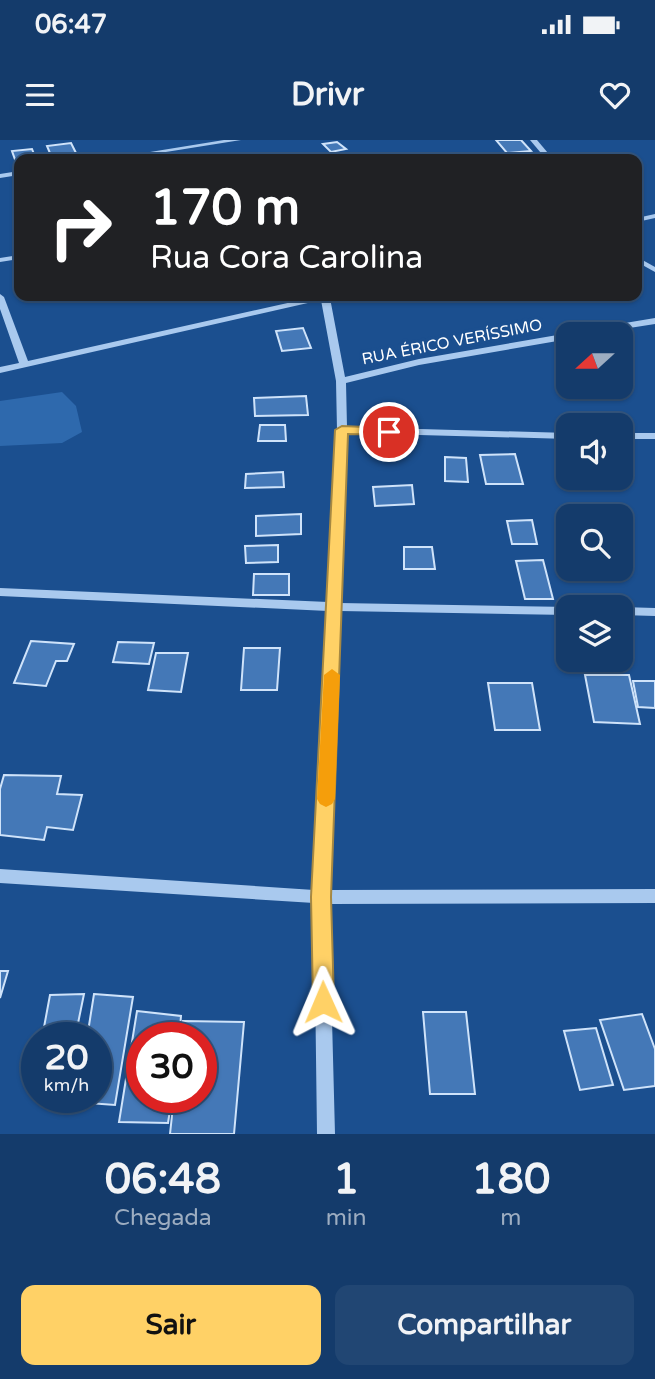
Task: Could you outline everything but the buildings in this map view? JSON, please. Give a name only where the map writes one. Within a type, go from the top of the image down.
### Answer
[{"type":"street","points":[[144,154],[238,140]]},
{"type":"street","points":[[534,140],[546,154]]},
{"type":"street","points":[[0,298],[24,364]]},
{"type":"street","points":[[0,370],[305,301]]},
{"type":"street","points":[[326,1134],[321,897],[342,430],[341,381],[328,301]]},
{"type":"street","points":[[634,324],[655,321]]},
{"type":"street","name":"RUA ÉRICO VERÍSSIMO","points":[[341,381],[419,362],[556,337]]},
{"type":"street","points":[[342,430],[556,436]]},
{"type":"street","points":[[633,436],[655,436]]},
{"type":"street","points":[[0,592],[336,607],[556,611]]},
{"type":"street","points":[[633,611],[655,612]]},
{"type":"street","points":[[0,876],[321,897],[655,896]]},
{"type":"shaded area","points":[[62,392],[76,406],[82,432],[62,443],[0,446],[0,401]]},
{"type":"slow traffic","points":[[326,799],[332,675]]},
{"type":"route","points":[[323,1002],[321,897],[342,430],[389,432]]}]
